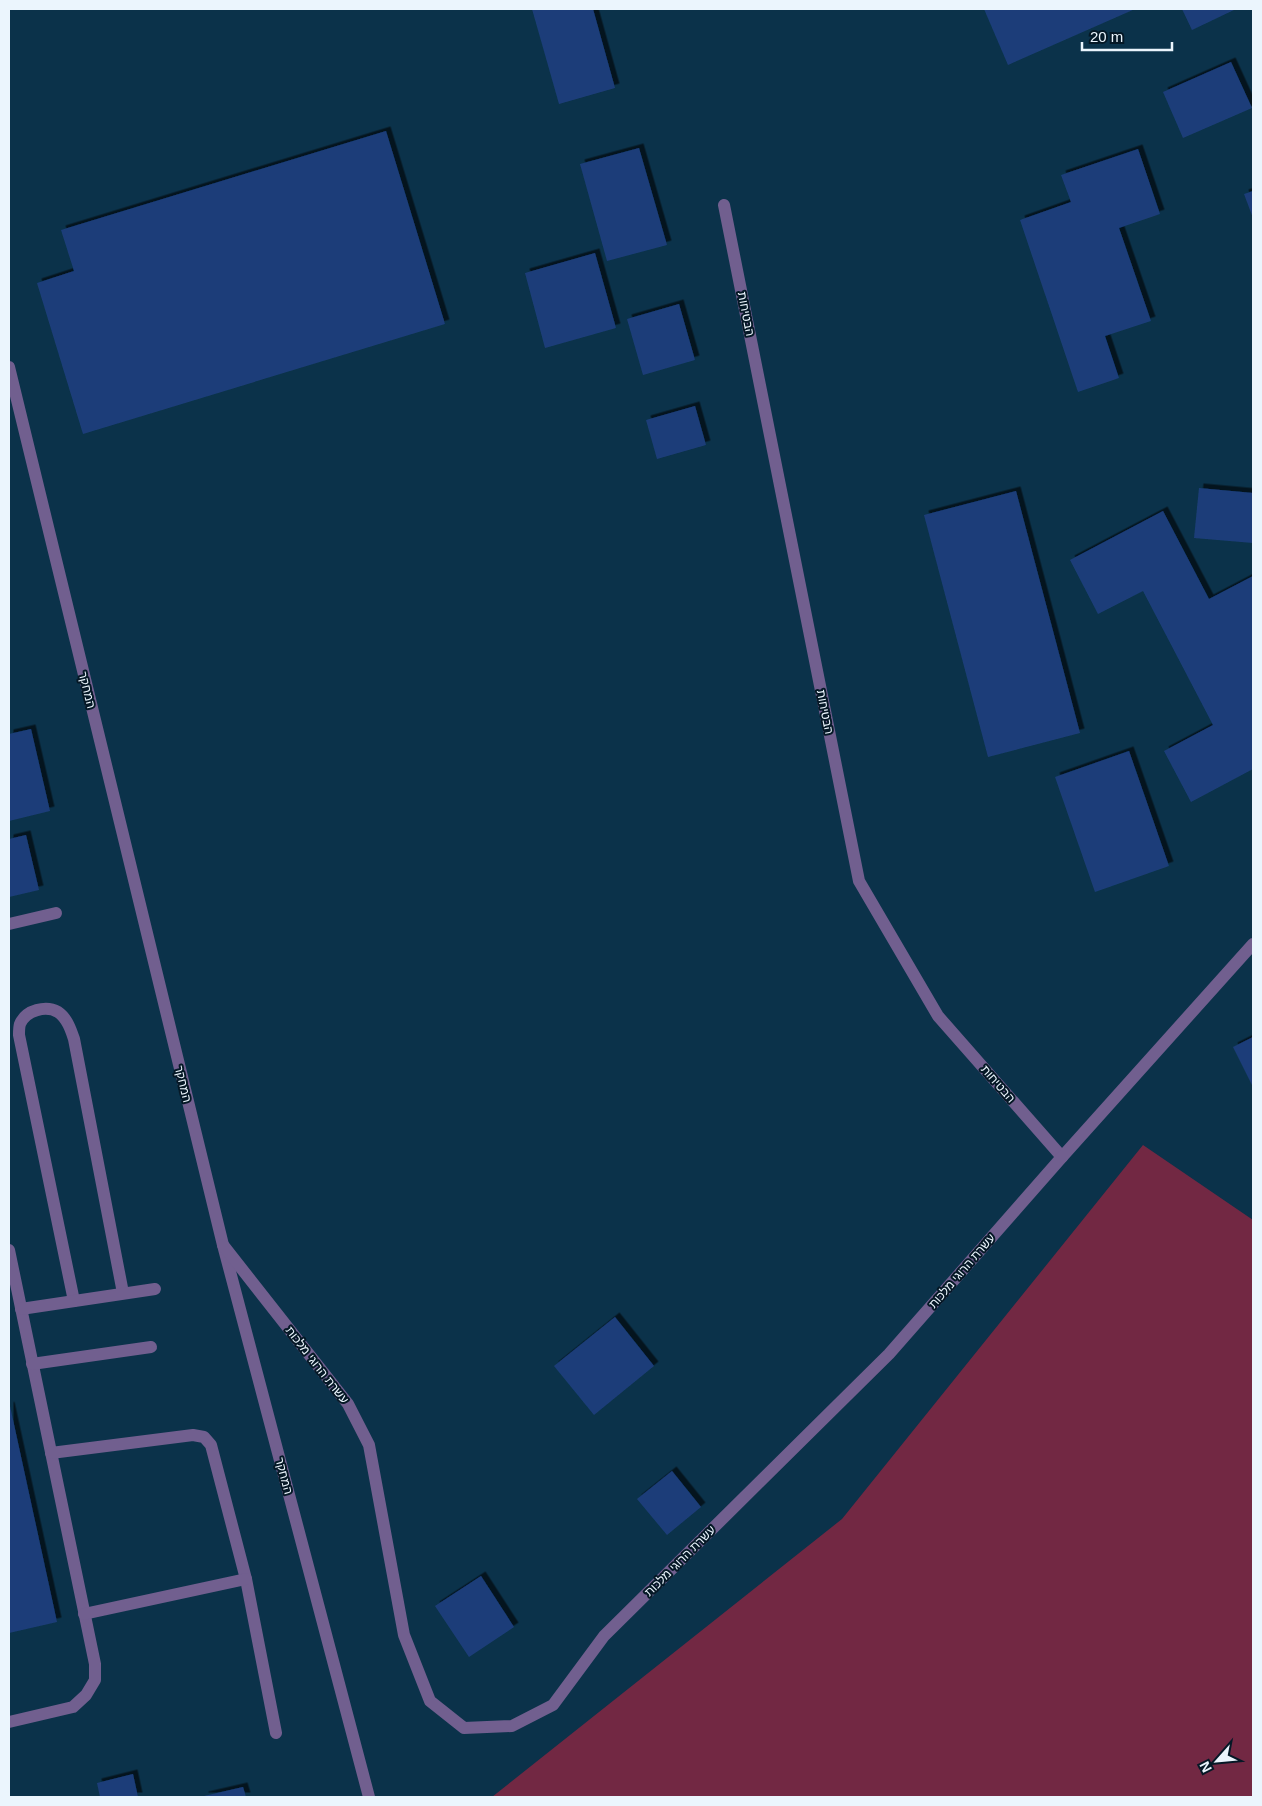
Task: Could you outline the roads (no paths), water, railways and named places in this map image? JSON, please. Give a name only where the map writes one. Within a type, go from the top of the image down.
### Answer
[{"type":"street","name":"הבטיחות","points":[[724,205],[859,881],[938,1016],[1062,1157]]},
{"type":"street","name":"המחקר","points":[[9,368],[223,1245],[369,1797]]},
{"type":"street","points":[[9,924],[56,913]]},
{"type":"street","name":"עשרת הרוגי מלכות","points":[[223,1245],[348,1404],[369,1445],[404,1635],[430,1701],[464,1728],[512,1726],[553,1706],[604,1636],[889,1354],[1253,944]]},
{"type":"street","points":[[74,1301],[19,1036],[20,1024],[26,1015],[34,1011],[47,1009],[58,1012],[68,1022],[74,1039],[123,1293]]},
{"type":"street","points":[[9,1250],[95,1664],[95,1680],[86,1695],[73,1707],[9,1722]]},
{"type":"street","points":[[21,1309],[155,1289]]},
{"type":"street","points":[[32,1364],[151,1346]]},
{"type":"street","points":[[51,1453],[194,1435],[204,1437],[210,1445],[246,1579],[276,1733]]},
{"type":"street","points":[[84,1614],[246,1579]]}]
